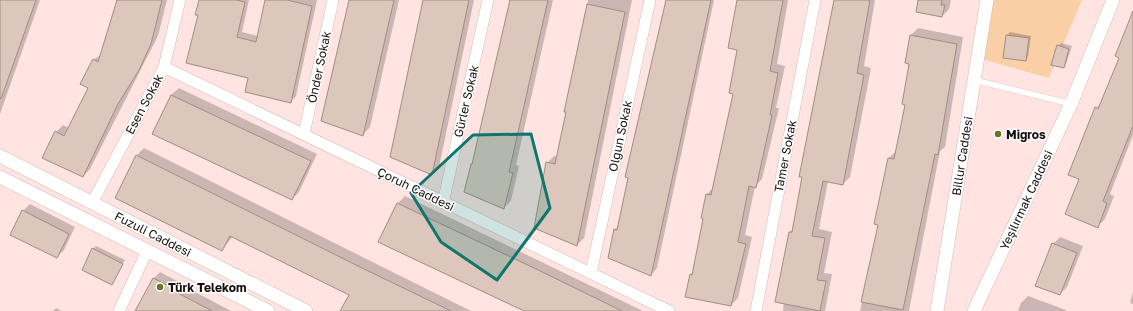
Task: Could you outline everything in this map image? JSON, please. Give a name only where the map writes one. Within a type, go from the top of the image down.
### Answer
[{"type":"street","name":"Esen Sokak","points":[[92,203],[164,68],[180,0]]},
{"type":"street","name":"Önder Sokak","points":[[304,134],[333,0]]},
{"type":"street","name":"Gürler Sokak","points":[[443,203],[488,0]]},
{"type":"street","name":"Olgun Sokak","points":[[591,272],[650,0]]},
{"type":"street","name":"Tamer Sokak","points":[[756,311],[815,0]]},
{"type":"street","name":"Billur Caddesi","points":[[937,311],[987,0]]},
{"type":"street","name":"Yeşilırmak Caddesi","points":[[974,311],[1071,104],[1113,0]]},
{"type":"street","name":"Çoruh Caddesi","points":[[164,68],[304,134],[443,203],[591,272],[669,311]]},
{"type":"street","name":"Fuzuli Caddesi","points":[[0,156],[306,311]]},
{"type":"street","name":"Fuzuli Caddesi","points":[[0,177],[268,311]]},
{"type":"street","points":[[119,311],[147,250]]},
{"type":"lane","points":[[974,80],[1071,104]]},
{"type":"highlighted area","points":[[531,134],[550,208],[497,280],[441,242],[411,193],[473,135]]},
{"type":"shaded area","points":[[986,0],[1082,0],[1049,78],[975,57]]},
{"type":"building","points":[[0,0],[36,0],[1,99],[0,98]]},
{"type":"building","points":[[117,0],[162,0],[151,44],[139,70],[118,104],[83,177],[42,158],[55,131],[64,136],[88,88],[80,84],[93,59],[98,62]]},
{"type":"building","points":[[199,0],[236,0],[245,2],[237,37],[256,42],[265,0],[287,0],[312,6],[291,103],[245,92],[248,78],[186,63],[198,15],[195,15]]},
{"type":"building","points":[[349,0],[394,0],[363,136],[321,121]]},
{"type":"building","points":[[423,0],[469,0],[432,175],[390,157]]},
{"type":"building","points":[[510,0],[548,0],[509,172],[513,173],[504,209],[464,192],[472,164]]},
{"type":"building","points":[[666,0],[711,0],[651,276],[608,258],[614,229],[617,230],[628,178],[625,177]]},
{"type":"building","points":[[737,0],[783,0],[770,71],[778,73],[770,115],[772,115],[756,188],[749,186],[738,242],[746,244],[731,306],[685,297],[690,274],[692,275],[703,219],[701,218],[706,194],[711,195],[733,94],[729,93],[737,50],[728,48]]},
{"type":"building","points":[[834,0],[870,0],[857,73],[864,75],[843,185],[823,181],[812,236],[825,238],[817,280],[826,281],[820,311],[775,302],[789,232],[792,232],[802,177],[799,177]]},
{"type":"building","points":[[918,0],[942,0],[941,5],[945,5],[942,17],[916,12]]},
{"type":"building","points":[[587,4],[625,12],[577,246],[534,228],[546,162],[555,164],[566,112],[564,112]]},
{"type":"building","points":[[1133,11],[1133,126],[1103,201],[1107,203],[1098,228],[1065,214],[1079,179],[1068,175],[1095,107],[1098,109],[1119,58],[1115,56]]},
{"type":"building","points":[[910,35],[957,44],[938,155],[935,154],[903,310],[861,302],[878,225],[874,224],[888,158],[894,159],[905,105],[902,104],[909,64],[905,63]]},
{"type":"building","points":[[1006,35],[1029,38],[1026,61],[1003,58]]},
{"type":"building","points":[[1057,45],[1069,49],[1064,68],[1051,65]]},
{"type":"building","points":[[171,95],[311,161],[292,200],[152,134]]},
{"type":"building","points":[[136,155],[451,311],[340,311],[349,295],[230,236],[222,251],[115,198]]},
{"type":"building","points":[[397,203],[622,311],[524,311],[378,242]]},
{"type":"building","points":[[22,210],[69,234],[57,258],[10,235]]},
{"type":"building","points":[[1052,243],[1077,253],[1060,295],[1035,286]]},
{"type":"building","points":[[92,248],[123,264],[112,285],[82,270]]},
{"type":"building","points":[[153,278],[179,291],[178,293],[212,311],[135,311]]},
{"type":"place","name":"Migros","points":[[998,134]]},
{"type":"place","name":"Türk Telekom","points":[[160,287]]}]
